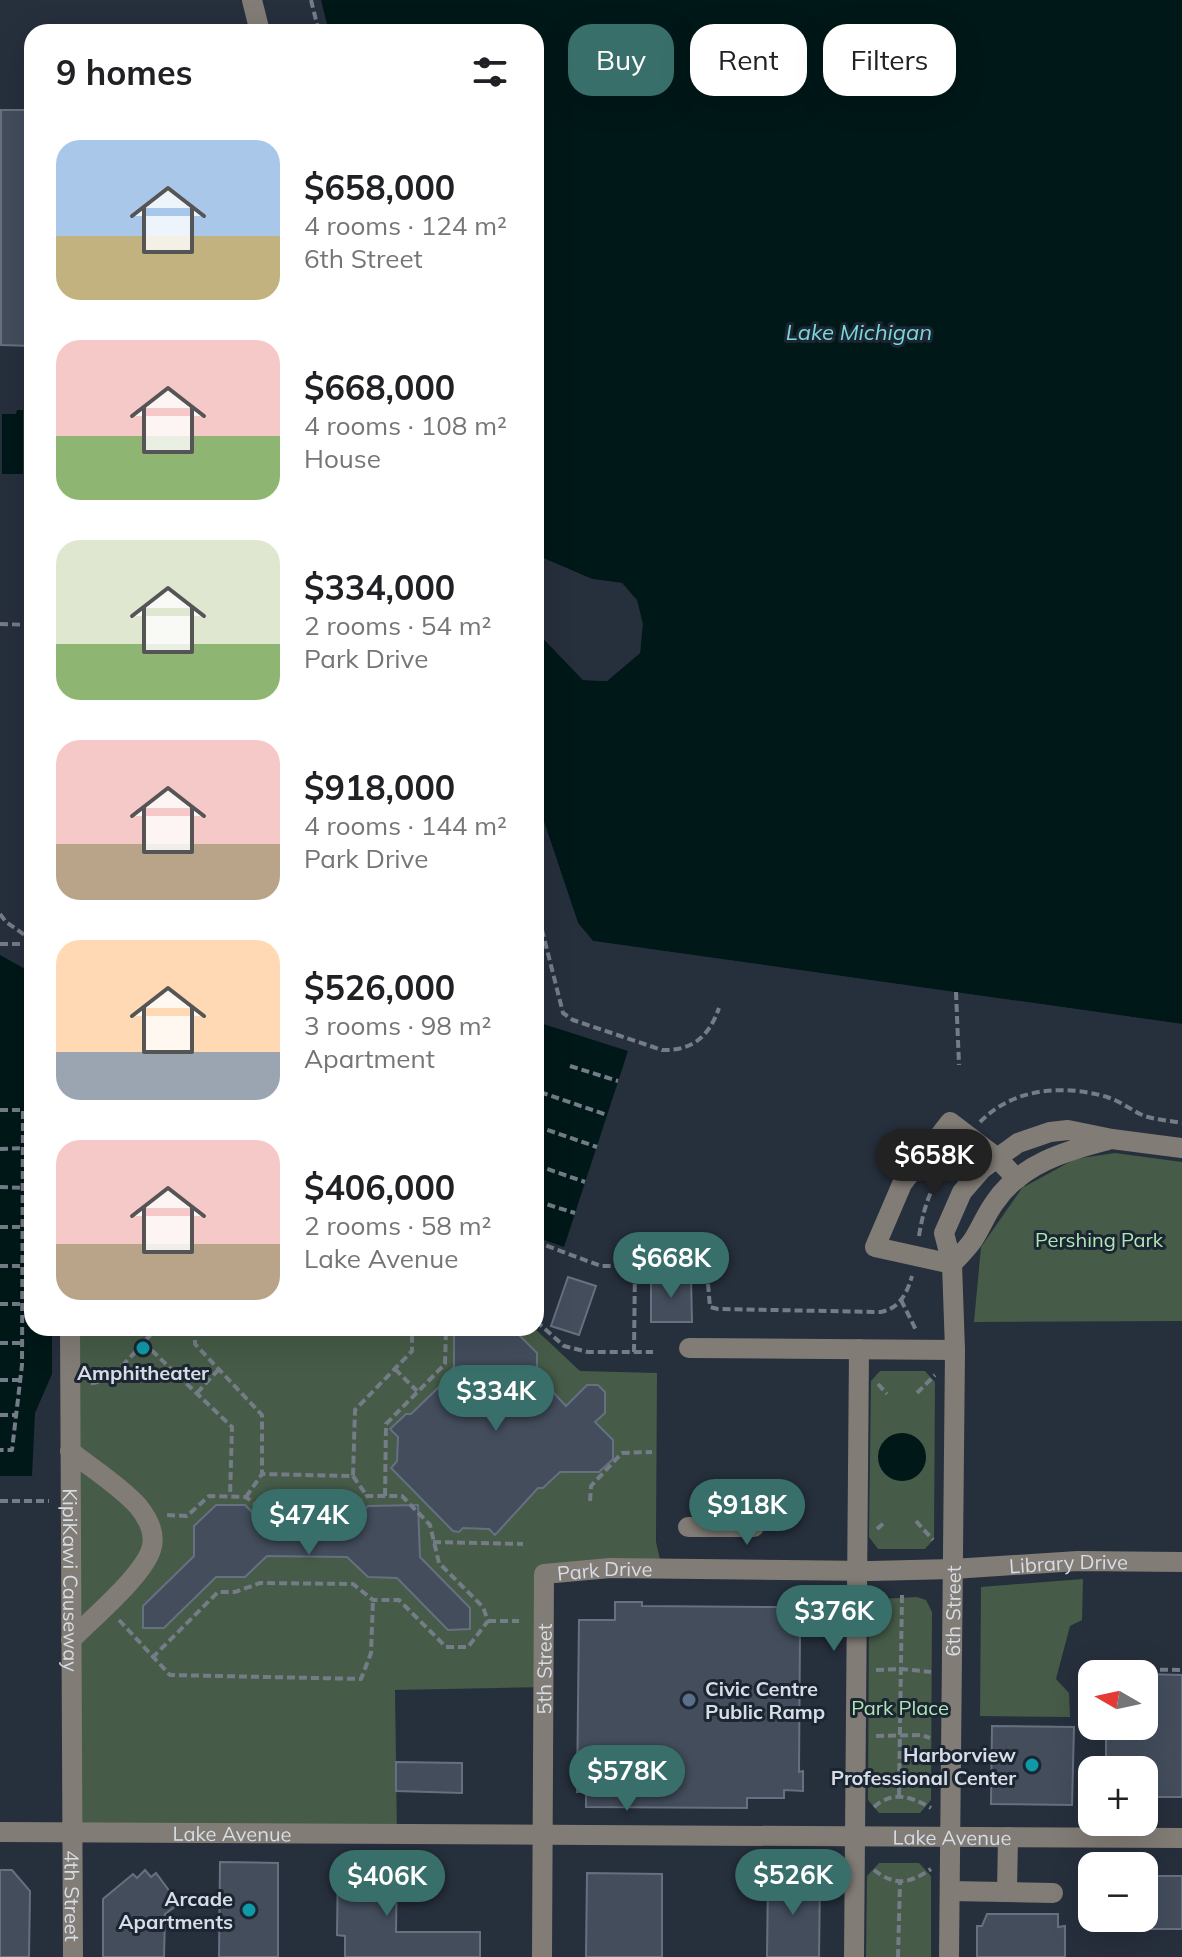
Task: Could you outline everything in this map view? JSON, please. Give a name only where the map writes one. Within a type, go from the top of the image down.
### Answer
[{"type":"street","points":[[252,0],[258,24]]},
{"type":"street","points":[[1017,1179],[996,1157],[950,1122],[902,1184],[875,1247],[952,1264],[973,1241],[997,1199],[1017,1179],[1045,1160],[1071,1149],[1112,1139]]},
{"type":"street","name":"6th Street","points":[[949,1957],[955,1350],[952,1264],[944,1233],[955,1204],[971,1179],[1018,1143],[1050,1132],[1068,1130],[1182,1148]]},
{"type":"street","name":"KipiKawi Causeway","points":[[70,1336],[72,1833]]},
{"type":"street","points":[[689,1348],[955,1350]]},
{"type":"street","points":[[854,1957],[859,1349]]},
{"type":"street","points":[[70,1451],[137,1505],[149,1522],[152,1544],[148,1558],[135,1576],[71,1640]]},
{"type":"street","points":[[688,1527],[754,1527]]},
{"type":"street","name":"Library Drive","points":[[953,1569],[1078,1561],[1182,1562]]},
{"type":"street","name":"Park Drive","points":[[544,1574],[610,1568],[953,1569]]},
{"type":"street","name":"5th Street","points":[[542,1957],[544,1574]]},
{"type":"street","name":"Lake Avenue","points":[[0,1832],[1182,1838]]},
{"type":"street","name":"4th Street","points":[[72,1833],[73,1957]]},
{"type":"street","points":[[1007,1892],[1008,1837]]},
{"type":"street","points":[[950,1891],[1053,1893]]},
{"type":"path","points":[[311,0],[317,24]]},
{"type":"path","points":[[0,624],[24,625]]},
{"type":"path","points":[[0,914],[24,936]]},
{"type":"path","points":[[544,938],[563,1013],[573,1020],[662,1050],[674,1050],[693,1045],[706,1035],[719,1008]]},
{"type":"path","points":[[0,944],[24,942]]},
{"type":"path","points":[[956,992],[959,1065]]},
{"type":"path","points":[[570,1066],[618,1081]]},
{"type":"path","points":[[544,1093],[607,1115]]},
{"type":"path","points":[[0,1110],[23,1110],[20,1380],[12,1450],[0,1450]]},
{"type":"path","points":[[544,1129],[597,1147]]},
{"type":"path","points":[[0,1149],[23,1148]]},
{"type":"path","points":[[544,1168],[585,1182]]},
{"type":"path","points":[[0,1187],[23,1188]]},
{"type":"path","points":[[544,1203],[575,1213]]},
{"type":"path","points":[[0,1227],[23,1227]]},
{"type":"path","points":[[634,1352],[635,1265]]},
{"type":"path","points":[[0,1266],[23,1266]]},
{"type":"path","points":[[901,1300],[919,1336]]},
{"type":"path","points":[[0,1304],[22,1304]]},
{"type":"path","points":[[544,1328],[564,1346],[588,1352],[653,1352]]},
{"type":"path","points":[[88,1383],[98,1383],[112,1375],[149,1336]]},
{"type":"path","points":[[195,1336],[195,1344],[262,1415],[262,1474],[246,1497]]},
{"type":"path","points":[[367,1496],[353,1476],[355,1410],[412,1351],[412,1336]]},
{"type":"path","points":[[385,1496],[386,1424],[445,1364],[446,1336]]},
{"type":"path","points":[[143,1342],[232,1427],[230,1496]]},
{"type":"path","points":[[0,1343],[22,1343]]},
{"type":"path","points":[[197,1393],[219,1369]]},
{"type":"path","points":[[395,1369],[417,1391]]},
{"type":"path","points":[[917,1393],[937,1373]]},
{"type":"path","points":[[0,1380],[20,1380]]},
{"type":"path","points":[[0,1415],[16,1415]]},
{"type":"path","points":[[590,1501],[591,1486],[622,1453],[652,1452]]},
{"type":"path","points":[[262,1474],[353,1476]]},
{"type":"path","points":[[166,1515],[187,1516],[209,1496],[246,1497],[264,1511],[342,1513],[367,1496],[402,1496],[430,1525],[439,1563],[483,1607],[488,1621]]},
{"type":"path","points":[[0,1501],[49,1501]]},
{"type":"path","points":[[916,1521],[937,1545]]},
{"type":"path","points":[[433,1542],[523,1544]]},
{"type":"path","points":[[152,1658],[218,1592],[235,1592],[260,1583],[353,1584],[373,1600],[399,1600],[446,1647],[468,1647],[488,1621]]},
{"type":"path","points":[[899,1795],[902,1594]]},
{"type":"path","points":[[117,1618],[170,1675],[361,1679],[371,1653],[373,1600]]},
{"type":"path","points":[[488,1621],[519,1621]]},
{"type":"path","points":[[866,1673],[883,1668],[935,1673]]},
{"type":"path","points":[[1158,1670],[1182,1670]]},
{"type":"path","points":[[866,1739],[883,1734],[921,1735],[936,1740]]},
{"type":"path","points":[[870,1811],[879,1802],[899,1795],[933,1809]]},
{"type":"path","points":[[869,1862],[875,1872],[900,1882],[914,1880],[933,1868]]},
{"type":"path","points":[[898,1957],[900,1882]]},
{"type":"green space","name":"Pershing Park","points":[[1115,1153],[1182,1162],[1182,1321],[974,1322],[981,1247],[1022,1188],[1075,1159]]},
{"type":"green space","points":[[70,1336],[543,1336],[580,1371],[657,1373],[656,1542],[662,1568],[544,1574],[543,1687],[395,1690],[397,1834],[72,1833]]},
{"type":"green space","points":[[880,1371],[925,1371],[935,1382],[934,1539],[925,1549],[878,1549],[869,1537],[871,1381]]},
{"type":"green space","points":[[1083,1579],[1082,1620],[1070,1626],[1056,1679],[1069,1693],[1070,1717],[980,1716],[981,1587]]},
{"type":"green space","name":"Park Place","points":[[917,1597],[926,1600],[932,1612],[931,1800],[920,1813],[879,1813],[868,1800],[869,1609],[878,1599]]},
{"type":"green space","points":[[879,1863],[919,1863],[931,1876],[931,1957],[866,1957],[867,1876]]},
{"type":"water","name":"Lake Michigan","points":[[321,0],[1182,0],[1182,1024],[593,941],[578,923],[544,822],[544,639],[583,680],[607,681],[640,653],[641,623],[638,608],[622,583],[592,579],[544,558],[544,24],[327,24]]},
{"type":"water","points":[[17,410],[23,410],[23,474],[2,474],[2,414],[16,414]]},
{"type":"water","points":[[0,955],[24,968],[24,1336],[52,1336],[52,1374],[35,1413],[32,1476],[0,1476]]},
{"type":"water","points":[[544,1024],[628,1051],[564,1247],[544,1240]]},
{"type":"water","points":[[902,1433],[919,1440],[926,1457],[919,1474],[902,1481],[885,1474],[878,1457],[885,1440]]},
{"type":"pier","points":[[544,558],[592,579],[622,583],[637,600],[643,624],[640,653],[607,681],[583,680],[544,639],[544,635],[585,676],[606,677],[636,651],[639,624],[633,602],[620,586],[591,583],[544,562]]},
{"type":"pier","points":[[544,822],[578,923],[593,941],[1182,1024],[1182,1028],[591,945],[574,924],[544,835]]},
{"type":"building","points":[[1,110],[24,110],[24,346],[1,345]]},
{"type":"building","points":[[568,1277],[596,1286],[579,1335],[551,1326]]},
{"type":"building","points":[[691,1278],[692,1322],[651,1322],[651,1279]]},
{"type":"building","points":[[454,1336],[520,1336],[537,1353],[537,1375],[566,1406],[587,1385],[598,1385],[605,1392],[605,1413],[595,1422],[613,1440],[613,1459],[599,1472],[560,1472],[543,1488],[538,1488],[495,1535],[489,1529],[463,1528],[459,1532],[453,1531],[391,1468],[397,1461],[398,1437],[390,1429],[442,1384],[442,1379],[454,1367]]},
{"type":"building","points":[[216,1505],[245,1505],[266,1526],[347,1526],[368,1506],[418,1505],[420,1557],[470,1608],[470,1629],[448,1630],[397,1578],[368,1577],[347,1557],[267,1556],[245,1577],[216,1577],[164,1628],[143,1628],[143,1606],[194,1556],[194,1526]]},
{"type":"building","name":"Civic Centre Public Ramp","points":[[615,1602],[642,1602],[642,1606],[779,1607],[780,1603],[805,1604],[805,1628],[800,1628],[799,1772],[803,1771],[803,1791],[784,1790],[784,1798],[747,1798],[747,1808],[586,1807],[586,1792],[577,1792],[579,1620],[615,1620]]},
{"type":"building","points":[[1158,1674],[1182,1675],[1182,1797],[1158,1797],[1158,1756],[1106,1756],[1106,1740],[1158,1740]]},
{"type":"building","name":"Harborview Professional Center","points":[[992,1726],[1074,1727],[1072,1805],[991,1804]]},
{"type":"building","points":[[396,1762],[462,1763],[462,1793],[396,1791]]},
{"type":"building","name":"Arcade Apartments","points":[[220,1862],[278,1863],[278,1957],[219,1957]]},
{"type":"building","points":[[338,1862],[397,1862],[396,1932],[480,1932],[480,1957],[345,1957],[345,1936],[337,1935]]},
{"type":"building","points":[[0,1870],[12,1870],[30,1891],[29,1957],[0,1957]]},
{"type":"building","points":[[145,1870],[151,1877],[156,1873],[179,1904],[165,1914],[164,1957],[103,1957],[103,1899],[133,1874],[137,1878]]},
{"type":"building","points":[[587,1873],[662,1874],[662,1957],[586,1957]]},
{"type":"building","points":[[1158,1876],[1182,1876],[1182,1929],[1158,1929]]},
{"type":"building","points":[[768,1877],[820,1878],[819,1957],[767,1957]]},
{"type":"building","points":[[987,1914],[1058,1914],[1058,1927],[1065,1926],[1065,1957],[977,1957],[977,1926],[982,1926]]},
{"type":"place","name":"Amphitheater","points":[[143,1348]]},
{"type":"place","name":"Civic Centre Public Ramp","points":[[689,1700]]},
{"type":"place","name":"Harborview Professional Center","points":[[1032,1765]]},
{"type":"place","name":"Arcade Apartments","points":[[249,1910]]}]
